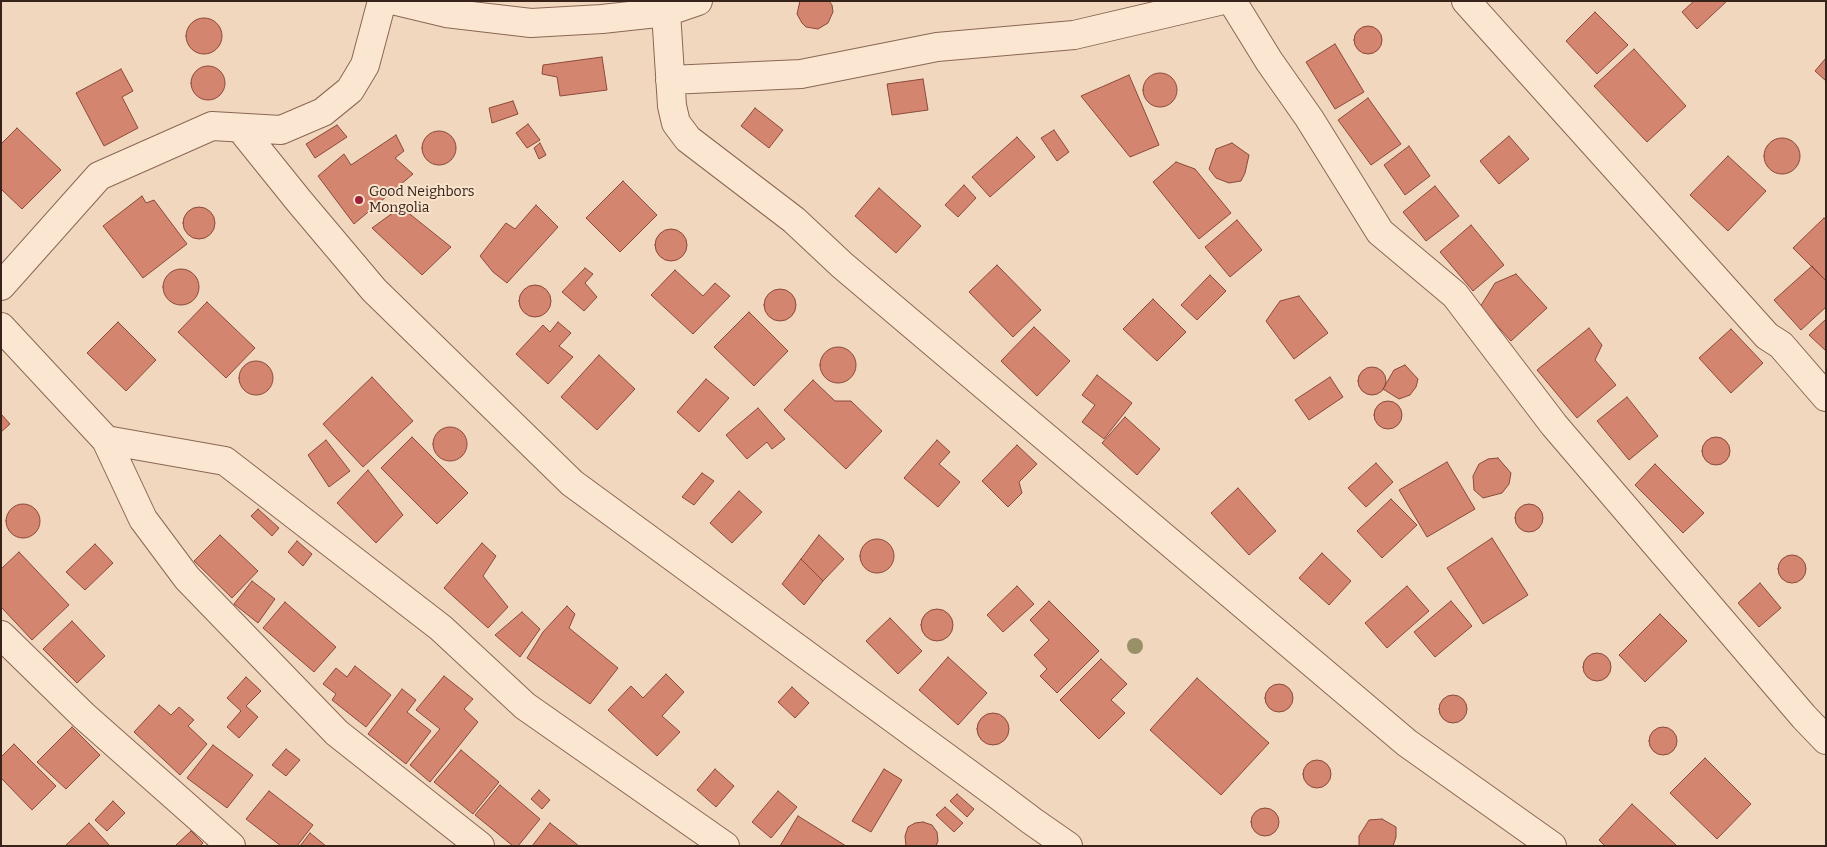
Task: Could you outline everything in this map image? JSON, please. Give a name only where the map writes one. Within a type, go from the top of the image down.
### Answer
[{"type":"street","points":[[1,286],[99,176],[212,126],[281,130],[323,112],[350,90],[365,65],[382,1]]},
{"type":"street","points":[[396,1],[446,13],[530,23],[602,19],[666,12],[698,1]]},
{"type":"street","points":[[670,80],[801,74],[937,47],[1074,35],[1219,1]]},
{"type":"street","points":[[1232,1],[1269,61],[1309,118],[1380,232],[1455,295],[1554,426],[1804,717],[1826,740]]},
{"type":"street","points":[[1466,1],[1767,336],[1782,345],[1826,397]]},
{"type":"street","points":[[666,12],[672,106],[676,123],[688,139],[794,220],[842,265],[1407,743],[1552,846]]},
{"type":"street","points":[[241,129],[374,290],[572,483],[1032,822],[1068,846]]},
{"type":"street","points":[[1,327],[106,440],[144,519],[187,578],[337,733],[480,846]]},
{"type":"street","points":[[106,440],[225,461],[441,628],[525,706],[725,846]]},
{"type":"street","points":[[1,635],[84,716],[231,846]]},
{"type":"building","points":[[800,1],[829,1],[833,12],[828,23],[818,29],[806,27],[797,14]]},
{"type":"building","points":[[1694,1],[1727,1],[1697,29],[1682,12]]},
{"type":"building","points":[[1595,12],[1628,45],[1597,74],[1566,41]]},
{"type":"building","points":[[204,18],[216,24],[222,36],[216,48],[204,54],[192,48],[186,36],[192,24]]},
{"type":"building","points":[[1368,26],[1378,30],[1382,40],[1378,50],[1368,54],[1358,50],[1354,40],[1358,30]]},
{"type":"building","points":[[1335,44],[1364,92],[1335,109],[1306,62]]},
{"type":"building","points":[[1634,49],[1686,106],[1647,142],[1594,86]]},
{"type":"building","points":[[602,57],[607,90],[560,96],[557,77],[542,74],[543,65]]},
{"type":"building","points":[[1826,58],[1826,81],[1815,71]]},
{"type":"building","points":[[208,66],[215,67],[220,71],[224,76],[224,90],[220,95],[215,99],[208,100],[201,99],[196,95],[192,90],[191,83],[192,76],[196,71],[201,67]]},
{"type":"building","points":[[121,69],[133,91],[122,97],[138,128],[104,146],[76,93]]},
{"type":"building","points":[[1160,73],[1167,74],[1172,78],[1176,83],[1176,97],[1172,102],[1167,106],[1160,107],[1153,106],[1148,102],[1144,97],[1143,90],[1144,83],[1148,78],[1153,74]]},
{"type":"building","points":[[1129,75],[1159,145],[1130,157],[1081,96]]},
{"type":"building","points":[[923,79],[928,110],[892,115],[887,84]]},
{"type":"building","points":[[1368,98],[1401,144],[1371,165],[1338,120]]},
{"type":"building","points":[[513,101],[518,114],[492,123],[489,108]]},
{"type":"building","points":[[755,108],[783,130],[769,148],[741,126]]},
{"type":"building","points":[[528,124],[540,140],[527,148],[516,133]]},
{"type":"building","points":[[337,125],[347,137],[315,158],[306,144]]},
{"type":"building","points":[[17,128],[61,170],[22,209],[1,189],[1,142]]},
{"type":"building","points":[[1054,130],[1069,152],[1057,161],[1041,138]]},
{"type":"building","points":[[439,131],[446,132],[451,136],[455,141],[455,155],[451,160],[446,164],[439,165],[432,164],[427,160],[423,155],[422,148],[423,141],[427,136],[432,132]]},
{"type":"building","name":"Good Neighbors Mongolia","points":[[396,135],[404,151],[395,158],[413,174],[354,224],[318,176],[344,154],[351,165]]},
{"type":"building","points":[[1509,136],[1529,159],[1499,184],[1480,161]]},
{"type":"building","points":[[1017,137],[1035,157],[990,197],[972,177]]},
{"type":"building","points":[[1782,138],[1795,143],[1800,156],[1795,169],[1782,174],[1769,169],[1764,156],[1769,143]]},
{"type":"building","points":[[540,143],[546,155],[539,159],[534,148]]},
{"type":"building","points":[[1232,143],[1249,155],[1241,181],[1229,183],[1216,178],[1209,169],[1216,149]]},
{"type":"building","points":[[1409,146],[1430,176],[1405,195],[1384,165]]},
{"type":"building","points":[[1728,156],[1766,191],[1728,231],[1690,195]]},
{"type":"building","points":[[1176,162],[1195,169],[1231,213],[1199,239],[1153,182]]},
{"type":"building","points":[[623,181],[657,215],[620,252],[586,218]]},
{"type":"building","points":[[964,185],[976,198],[958,217],[945,205]]},
{"type":"building","points":[[1435,186],[1459,216],[1426,241],[1403,212]]},
{"type":"building","points":[[879,188],[921,226],[896,253],[855,216]]},
{"type":"building","points":[[142,196],[146,203],[154,200],[187,244],[143,278],[103,226]]},
{"type":"building","points":[[536,205],[558,227],[507,283],[493,272],[480,256],[506,223],[515,229]]},
{"type":"building","points":[[199,207],[210,212],[215,223],[210,234],[199,239],[188,234],[183,223],[188,212]]},
{"type":"building","points":[[401,207],[451,247],[422,275],[372,228]]},
{"type":"building","points":[[1824,218],[1826,220],[1826,281],[1793,248]]},
{"type":"building","points":[[1237,220],[1262,250],[1230,277],[1205,247]]},
{"type":"building","points":[[1471,225],[1504,265],[1473,291],[1440,252]]},
{"type":"building","points":[[671,229],[682,234],[687,245],[682,256],[671,261],[660,256],[655,245],[660,234]]},
{"type":"building","points":[[997,265],[1041,310],[1013,337],[969,292]]},
{"type":"building","points":[[1812,266],[1826,281],[1826,307],[1801,330],[1774,300]]},
{"type":"building","points":[[585,268],[593,274],[585,283],[597,297],[584,311],[562,292]]},
{"type":"building","points":[[181,269],[193,275],[199,287],[193,299],[181,305],[169,299],[163,287],[169,275]]},
{"type":"building","points":[[675,270],[703,296],[715,283],[730,296],[693,334],[651,295]]},
{"type":"building","points":[[1516,274],[1547,308],[1511,341],[1480,307],[1495,283]]},
{"type":"building","points":[[1210,275],[1226,291],[1197,320],[1181,305]]},
{"type":"building","points":[[535,285],[541,286],[546,290],[550,295],[550,307],[546,312],[541,316],[535,317],[529,316],[524,312],[520,307],[519,301],[520,295],[524,290],[529,286]]},
{"type":"building","points":[[780,289],[791,294],[796,305],[791,316],[780,321],[769,316],[764,305],[769,294]]},
{"type":"building","points":[[1299,296],[1328,333],[1294,359],[1266,321],[1280,301]]},
{"type":"building","points":[[1153,299],[1186,332],[1157,361],[1123,329]]},
{"type":"building","points":[[207,302],[255,348],[226,378],[178,332]]},
{"type":"building","points":[[749,312],[788,351],[754,386],[714,347]]},
{"type":"building","points":[[1826,319],[1826,351],[1809,335]]},
{"type":"building","points":[[118,322],[156,360],[126,391],[87,353]]},
{"type":"building","points":[[558,322],[571,333],[559,346],[573,357],[548,384],[516,354],[543,325],[550,332]]},
{"type":"building","points":[[1034,327],[1070,361],[1037,396],[1001,361]]},
{"type":"building","points":[[1589,328],[1602,345],[1595,360],[1616,385],[1577,418],[1537,370]]},
{"type":"building","points":[[1731,329],[1763,363],[1731,393],[1699,358]]},
{"type":"building","points":[[838,347],[851,352],[856,365],[851,378],[838,383],[825,378],[820,365],[825,352]]},
{"type":"building","points":[[599,355],[635,389],[597,430],[561,397]]},
{"type":"building","points":[[256,361],[263,362],[268,366],[272,371],[272,385],[268,390],[263,394],[256,395],[249,394],[244,390],[240,385],[239,378],[240,371],[244,366],[249,362]]},
{"type":"building","points":[[1405,365],[1418,379],[1416,387],[1410,395],[1399,399],[1383,389],[1394,370]]},
{"type":"building","points":[[1372,367],[1382,371],[1386,381],[1382,391],[1372,395],[1362,391],[1358,381],[1362,371]]},
{"type":"building","points":[[1097,375],[1132,403],[1104,439],[1082,422],[1095,405],[1082,395]]},
{"type":"building","points":[[372,377],[413,421],[363,467],[323,424]]},
{"type":"building","points":[[1330,377],[1343,397],[1309,420],[1295,400]]},
{"type":"building","points":[[706,379],[729,398],[699,432],[677,412]]},
{"type":"building","points":[[813,380],[835,401],[851,401],[882,431],[846,469],[784,410]]},
{"type":"building","points":[[1627,397],[1658,436],[1629,460],[1597,421]]},
{"type":"building","points":[[1388,401],[1398,405],[1402,415],[1398,425],[1388,429],[1378,425],[1374,415],[1378,405]]},
{"type":"building","points":[[758,408],[785,439],[772,449],[767,442],[747,459],[726,435]]},
{"type":"building","points":[[1,414],[10,424],[1,432]]},
{"type":"building","points":[[1125,417],[1160,449],[1137,475],[1102,443]]},
{"type":"building","points":[[450,427],[457,428],[462,432],[466,437],[466,451],[462,456],[457,460],[450,461],[443,460],[438,456],[434,451],[433,444],[434,437],[438,432],[443,428]]},
{"type":"building","points":[[412,437],[468,493],[437,524],[381,468]]},
{"type":"building","points":[[1716,437],[1726,441],[1730,451],[1726,461],[1716,465],[1706,461],[1702,451],[1706,441]]},
{"type":"building","points":[[326,440],[350,471],[329,487],[308,455]]},
{"type":"building","points":[[937,440],[950,452],[939,464],[960,482],[938,507],[904,478]]},
{"type":"building","points":[[1017,445],[1037,464],[1019,482],[1022,493],[1008,507],[982,481]]},
{"type":"building","points":[[1498,458],[1511,473],[1509,484],[1502,493],[1483,498],[1474,490],[1473,476],[1479,464],[1488,459]]},
{"type":"building","points":[[1447,462],[1475,509],[1427,537],[1399,490]]},
{"type":"building","points":[[1376,463],[1393,482],[1366,507],[1348,488]]},
{"type":"building","points":[[1655,464],[1704,513],[1683,533],[1635,485]]},
{"type":"building","points":[[368,470],[403,515],[376,543],[337,503]]},
{"type":"building","points":[[702,473],[714,481],[694,505],[682,497]]},
{"type":"building","points":[[1238,488],[1276,531],[1249,555],[1211,513]]},
{"type":"building","points":[[739,491],[762,512],[732,543],[710,523]]},
{"type":"building","points":[[1391,499],[1417,525],[1382,558],[1357,531]]},
{"type":"building","points":[[23,504],[35,509],[40,521],[35,533],[23,538],[11,533],[6,521],[11,509]]},
{"type":"building","points":[[1529,504],[1539,508],[1543,518],[1539,528],[1529,532],[1519,528],[1515,518],[1519,508]]},
{"type":"building","points":[[258,509],[279,528],[272,536],[251,516]]},
{"type":"building","points":[[220,535],[258,571],[232,598],[194,561]]},
{"type":"building","points":[[819,535],[844,559],[823,581],[801,559]]},
{"type":"building","points":[[1492,538],[1528,595],[1483,624],[1447,568]]},
{"type":"building","points":[[877,539],[884,540],[889,544],[893,549],[893,563],[889,568],[884,572],[877,573],[870,572],[865,568],[861,563],[860,556],[861,549],[865,544],[870,540]]},
{"type":"building","points":[[297,541],[312,554],[303,566],[288,552]]},
{"type":"building","points":[[482,543],[496,556],[483,576],[508,607],[488,628],[444,588]]},
{"type":"building","points":[[95,544],[113,563],[85,590],[66,572]]},
{"type":"building","points":[[19,552],[69,605],[32,640],[1,607],[1,569]]},
{"type":"building","points":[[1322,553],[1351,581],[1329,605],[1299,578]]},
{"type":"building","points":[[1792,555],[1802,559],[1806,569],[1802,579],[1792,583],[1782,579],[1778,569],[1782,559]]},
{"type":"building","points":[[801,559],[823,581],[804,605],[782,584]]},
{"type":"building","points":[[252,581],[275,599],[258,623],[234,604]]},
{"type":"building","points":[[1760,583],[1781,608],[1759,627],[1738,603]]},
{"type":"building","points":[[1017,586],[1034,604],[1003,632],[987,615]]},
{"type":"building","points":[[1407,586],[1429,611],[1387,648],[1365,623]]},
{"type":"building","points":[[1049,601],[1099,651],[1057,693],[1040,676],[1047,669],[1034,655],[1049,640],[1030,620]]},
{"type":"building","points":[[1451,601],[1472,626],[1435,657],[1414,632]]},
{"type":"building","points":[[285,602],[336,647],[314,672],[263,628]]},
{"type":"building","points":[[567,606],[575,614],[569,628],[618,668],[590,704],[527,658],[543,632]]},
{"type":"building","points":[[937,609],[948,614],[953,625],[948,636],[937,641],[926,636],[921,625],[926,614]]},
{"type":"building","points":[[522,612],[540,629],[520,657],[495,635]]},
{"type":"building","points":[[1660,614],[1687,641],[1645,682],[1619,655]]},
{"type":"building","points":[[890,618],[922,651],[898,674],[866,641]]},
{"type":"building","points":[[72,621],[105,656],[77,683],[43,649]]},
{"type":"building","points":[[1597,653],[1607,657],[1611,667],[1607,677],[1597,681],[1587,677],[1583,667],[1587,657]]},
{"type":"building","points":[[948,657],[987,693],[958,725],[919,690]]},
{"type":"building","points":[[1101,659],[1127,684],[1111,700],[1125,713],[1099,739],[1060,700]]},
{"type":"building","points":[[355,666],[391,695],[366,727],[332,700],[336,694],[323,684],[336,668],[347,677]]},
{"type":"building","points":[[666,674],[684,692],[662,716],[680,732],[657,756],[608,710],[631,686],[643,698]]},
{"type":"building","points":[[444,676],[473,699],[464,709],[478,722],[430,782],[410,765],[440,729],[416,710]]},
{"type":"building","points":[[246,677],[261,691],[246,706],[258,717],[239,738],[227,727],[241,711],[227,698]]},
{"type":"building","points":[[1197,678],[1269,743],[1221,795],[1150,730]]},
{"type":"building","points":[[1279,684],[1289,688],[1293,698],[1289,708],[1279,712],[1269,708],[1265,698],[1269,688]]},
{"type":"building","points":[[792,687],[809,703],[795,718],[778,702]]},
{"type":"building","points":[[402,689],[416,700],[407,712],[431,731],[406,764],[368,734]]},
{"type":"building","points":[[1453,695],[1463,699],[1467,709],[1463,719],[1453,723],[1443,719],[1439,709],[1443,699]]},
{"type":"building","points":[[159,705],[171,715],[179,707],[194,720],[188,726],[207,744],[180,775],[134,732]]},
{"type":"building","points":[[993,713],[1004,718],[1009,729],[1004,740],[993,745],[982,740],[977,729],[982,718]]},
{"type":"building","points":[[72,727],[100,755],[66,789],[37,762]]},
{"type":"building","points":[[1663,727],[1673,731],[1677,741],[1673,751],[1663,755],[1653,751],[1649,741],[1653,731]]},
{"type":"building","points":[[14,744],[56,786],[32,810],[1,778],[1,757]]},
{"type":"building","points":[[213,745],[253,775],[227,808],[187,778]]},
{"type":"building","points":[[286,749],[300,760],[286,776],[272,765]]},
{"type":"building","points":[[461,750],[499,782],[473,814],[434,782]]},
{"type":"building","points":[[1705,758],[1751,804],[1717,839],[1670,793]]},
{"type":"building","points":[[1317,760],[1327,764],[1331,774],[1327,784],[1317,788],[1307,784],[1303,774],[1307,764]]},
{"type":"building","points":[[715,769],[734,786],[716,807],[697,790]]},
{"type":"building","points":[[884,769],[902,780],[871,832],[852,821]]},
{"type":"building","points":[[500,785],[540,819],[518,846],[513,846],[475,815]]},
{"type":"building","points":[[539,790],[550,800],[542,809],[531,799]]},
{"type":"building","points":[[269,791],[313,825],[297,846],[281,846],[246,819]]},
{"type":"building","points":[[778,791],[797,807],[771,838],[752,822]]},
{"type":"building","points":[[957,794],[974,809],[967,817],[950,801]]},
{"type":"building","points":[[113,801],[125,813],[107,831],[95,820]]},
{"type":"building","points":[[1632,804],[1677,846],[1605,846],[1599,840]]},
{"type":"building","points":[[945,807],[963,823],[954,832],[936,815]]},
{"type":"building","points":[[1265,808],[1275,812],[1279,822],[1275,832],[1265,836],[1255,832],[1251,822],[1255,812]]},
{"type":"building","points":[[798,816],[846,846],[780,846]]},
{"type":"building","points":[[1382,819],[1396,827],[1396,837],[1393,846],[1359,846],[1359,836],[1369,820]]},
{"type":"building","points":[[923,822],[932,825],[937,832],[938,841],[936,846],[906,846],[905,836],[908,827],[915,823]]},
{"type":"building","points":[[89,823],[110,846],[65,846]]},
{"type":"building","points":[[550,823],[579,846],[532,846]]},
{"type":"building","points":[[191,831],[203,843],[200,846],[175,846]]},
{"type":"building","points":[[310,833],[326,846],[300,846]]},
{"type":"place","name":"Good Neighbors Mongolia","points":[[359,200]]}]
